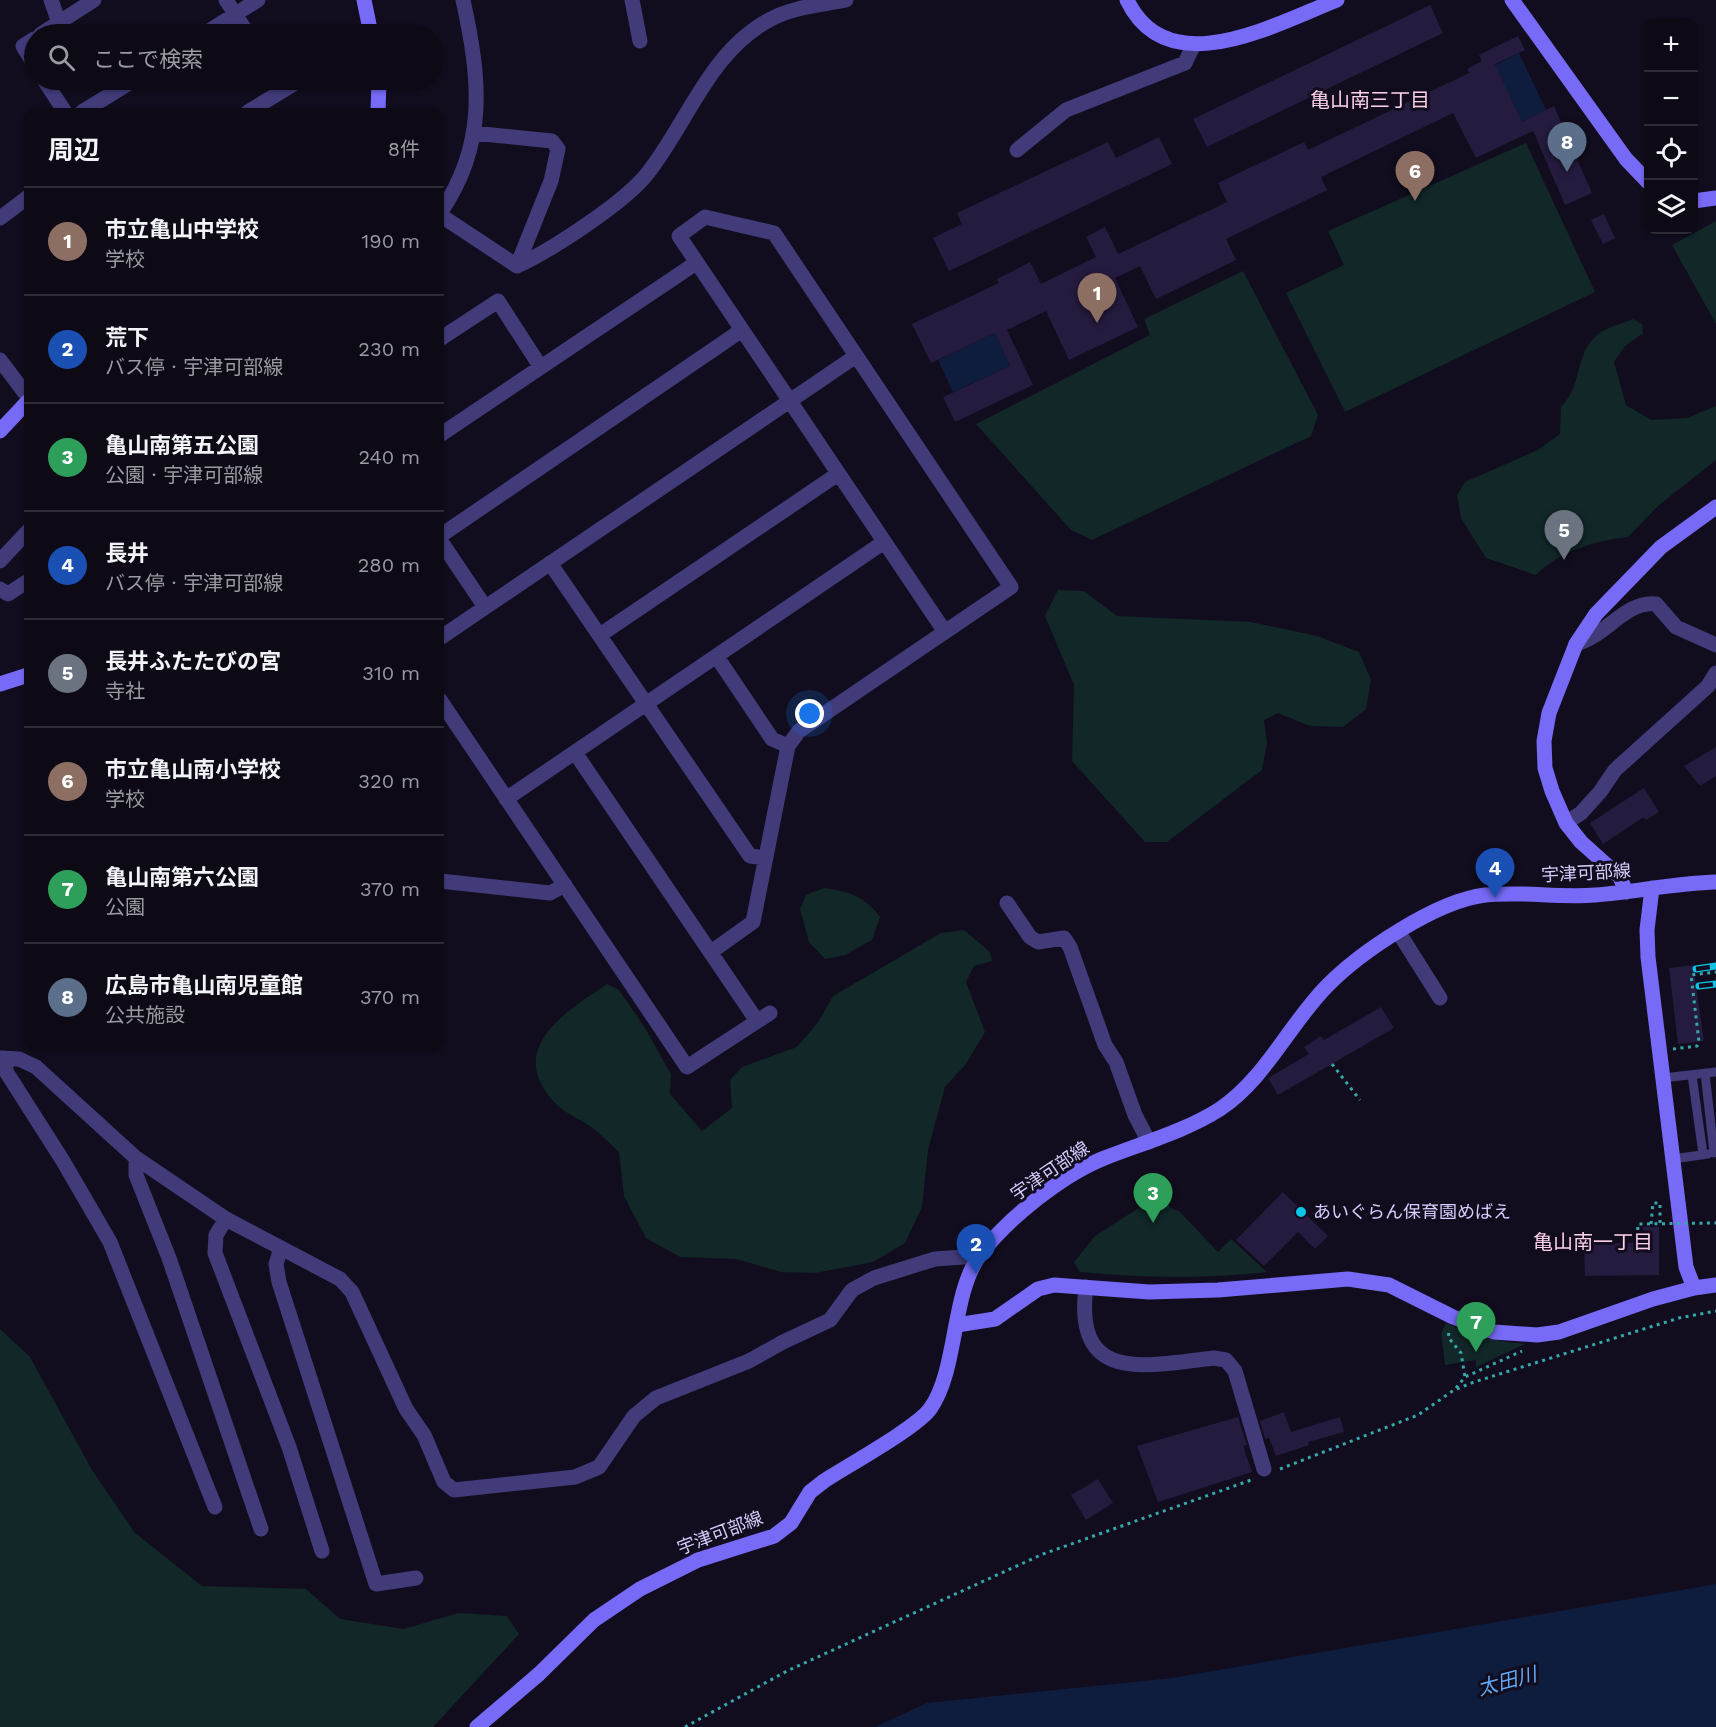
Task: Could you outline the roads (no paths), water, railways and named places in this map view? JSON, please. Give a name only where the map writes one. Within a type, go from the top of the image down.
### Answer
[{"type":"street","points":[[51,0],[59,22]]},
{"type":"street","points":[[56,24],[94,0]]},
{"type":"street","points":[[226,0],[241,24]]},
{"type":"street","points":[[220,24],[258,0]]},
{"type":"street","points":[[364,0],[369,24]]},
{"type":"street","points":[[444,208],[454,192],[470,151],[474,133],[478,88],[463,0]]},
{"type":"street","points":[[632,0],[640,41]]},
{"type":"street","points":[[517,266],[538,257],[633,188],[646,175],[722,60],[744,36],[771,18],[846,0]]},
{"type":"street","points":[[1127,0],[1133,13],[1151,31],[1167,41],[1194,44],[1221,42],[1337,0]]},
{"type":"street","points":[[1512,0],[1626,159],[1646,180]]},
{"type":"street","points":[[1017,150],[1066,110],[1185,63],[1194,44]]},
{"type":"street","points":[[51,90],[62,108]]},
{"type":"street","points":[[88,108],[118,90]]},
{"type":"street","points":[[253,108],[274,90]]},
{"type":"street","points":[[378,108],[379,90]]},
{"type":"street","points":[[474,133],[552,141],[558,149],[551,180],[517,266]]},
{"type":"street","points":[[1698,200],[1716,198]]},
{"type":"street","points":[[0,218],[24,200]]},
{"type":"street","points":[[444,217],[517,266]]},
{"type":"street","points":[[711,952],[753,922],[788,746],[799,731],[945,632],[1011,587],[774,233],[705,217],[679,236],[945,632]]},
{"type":"street","points":[[444,432],[696,263]]},
{"type":"street","points":[[444,336],[498,301],[540,366]]},
{"type":"street","points":[[444,535],[742,330]]},
{"type":"street","points":[[444,635],[856,356]]},
{"type":"street","points":[[0,360],[24,393]]},
{"type":"street","points":[[0,431],[24,404]]},
{"type":"street","points":[[600,635],[838,474]]},
{"type":"street","points":[[1626,892],[1620,877],[1581,842],[1566,823],[1545,768],[1544,741],[1560,680],[1576,644],[1596,614],[1661,547],[1716,507]]},
{"type":"street","points":[[0,561],[24,535]]},
{"type":"street","points":[[506,799],[576,754],[884,542]]},
{"type":"street","points":[[444,544],[484,607]]},
{"type":"street","points":[[550,563],[750,855],[765,858]]},
{"type":"street","points":[[0,589],[8,594],[24,584]]},
{"type":"street","points":[[1576,644],[1592,640],[1634,607],[1646,603],[1656,604],[1676,627],[1716,645]]},
{"type":"street","points":[[717,657],[772,739],[788,746]]},
{"type":"street","points":[[1566,823],[1581,813],[1600,792],[1615,770],[1708,686],[1716,673]]},
{"type":"street","points":[[0,684],[24,676]]},
{"type":"street","points":[[444,706],[687,1067],[764,1017],[711,952],[576,754]]},
{"type":"street","points":[[444,881],[550,894],[565,885]]},
{"type":"street","name":"宇津可部線","points":[[477,1727],[539,1674],[594,1620],[640,1589],[698,1560],[774,1536],[791,1523],[810,1492],[929,1410],[939,1390],[965,1287],[978,1256],[1010,1223],[1071,1176],[1099,1160],[1184,1128],[1220,1108],[1248,1086],[1324,988],[1355,958],[1460,899],[1488,895],[1591,896],[1685,883],[1716,882]]},
{"type":"street","points":[[1652,888],[1647,943],[1686,1267],[1694,1288]]},
{"type":"street","points":[[1007,903],[1029,937],[1038,942],[1064,938],[1070,947],[1105,1045],[1116,1062],[1135,1115],[1149,1142]]},
{"type":"street","points":[[1399,933],[1440,998]]},
{"type":"street","points":[[215,1507],[110,1242],[63,1161],[7,1073],[2,1058],[19,1059],[36,1067],[136,1158],[226,1219],[339,1279],[352,1292],[406,1409],[424,1435],[444,1482],[454,1490],[574,1477],[599,1467],[634,1416],[656,1398],[749,1361],[830,1320],[852,1290],[874,1278],[935,1259],[978,1256]]},
{"type":"street","points":[[136,1158],[136,1175],[169,1258],[261,1529]]},
{"type":"street","points":[[226,1219],[216,1235],[215,1253],[289,1448],[322,1551]]},
{"type":"street","points":[[281,1248],[276,1264],[279,1282],[376,1584],[416,1578]]},
{"type":"street","points":[[957,1325],[994,1319],[1038,1289],[1054,1285],[1149,1292],[1218,1290],[1348,1279],[1389,1285],[1453,1317],[1494,1332],[1537,1335],[1559,1332],[1653,1299],[1694,1288],[1716,1285]]},
{"type":"street","points":[[1086,1287],[1084,1305],[1086,1323],[1093,1344],[1103,1356],[1120,1364],[1140,1366],[1214,1358],[1226,1360],[1235,1371],[1267,1472]]},
{"type":"lane","points":[[1663,1078],[1716,1072]]},
{"type":"lane","points":[[1673,1159],[1715,1153],[1705,1073]]},
{"type":"lane","points":[[1692,1075],[1703,1154]]},
{"type":"water","points":[[1519,53],[1546,110],[1522,122],[1495,65]]},
{"type":"water","points":[[995,333],[1010,366],[953,392],[938,360]]},
{"type":"water","name":"太田川","points":[[1716,1584],[1716,1727],[875,1727],[927,1703],[1172,1678]]},
{"type":"railway","points":[[1696,969],[1716,966]]},
{"type":"railway","points":[[1699,986],[1716,984]]},
{"type":"place","name":"広島市亀山南児童館","points":[[1567,172]]},
{"type":"place","name":"市立亀山南小学校","points":[[1415,201]]},
{"type":"place","name":"市立亀山中学校","points":[[1097,323]]},
{"type":"place","name":"長井ふたたびの宮","points":[[1564,560]]},
{"type":"place","name":"長井","points":[[1495,898]]},
{"type":"place","name":"あいぐらん保育園めばえ","points":[[1301,1212]]},
{"type":"place","name":"亀山南第五公園","points":[[1153,1223]]},
{"type":"place","name":"荒下","points":[[976,1274]]},
{"type":"place","name":"亀山南第六公園","points":[[1476,1352]]},
{"type":"district","name":"亀山南三丁目","points":[[1370,100]]},
{"type":"district","name":"亀山南一丁目","points":[[1593,1242]]}]
